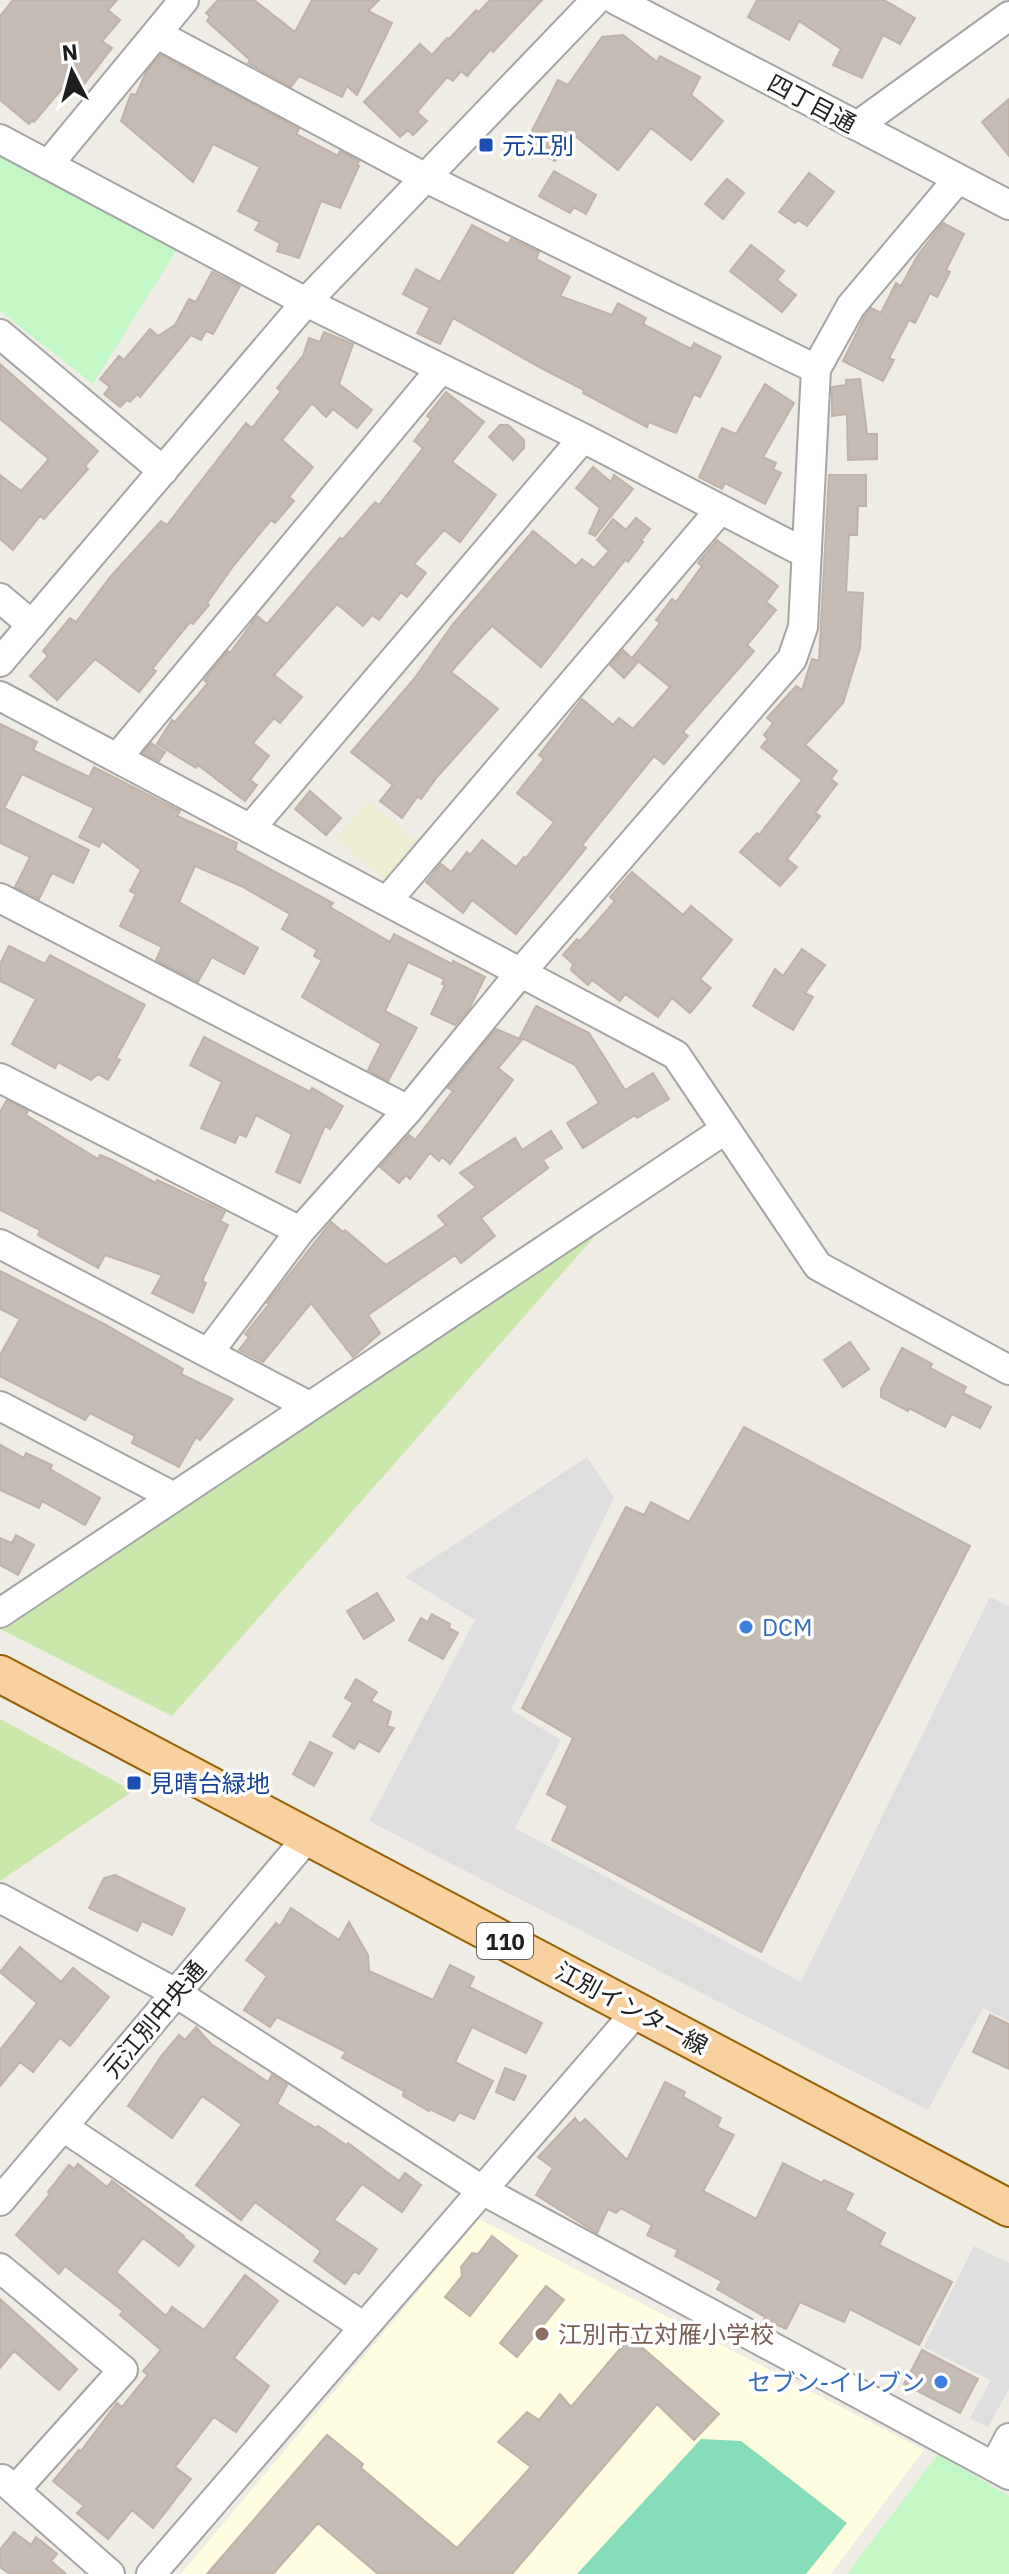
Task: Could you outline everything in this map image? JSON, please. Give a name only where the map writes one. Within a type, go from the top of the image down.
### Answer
[{"type":"main road","name":"江別インター線","points":[[0,1674],[1009,2208]]},
{"type":"street","points":[[48,165],[184,0]]},
{"type":"street","points":[[0,662],[306,302],[596,0]]},
{"type":"street","name":"四丁目通","points":[[616,0],[1009,205]]},
{"type":"street","points":[[857,126],[1009,16]]},
{"type":"street","points":[[157,34],[426,178],[816,369]]},
{"type":"street","points":[[0,139],[306,302],[583,438],[807,554]]},
{"type":"street","points":[[209,1352],[300,1231],[408,1110],[521,972],[792,659],[803,627],[816,369],[851,306],[958,179]]},
{"type":"street","points":[[0,334],[163,471]]},
{"type":"street","points":[[117,758],[440,370]]},
{"type":"street","points":[[250,829],[583,438]]},
{"type":"street","points":[[387,901],[720,510]]},
{"type":"street","points":[[0,598],[32,625]]},
{"type":"street","points":[[0,696],[676,1055],[818,1266],[1009,1370]]},
{"type":"street","points":[[4,907],[408,1110]]},
{"type":"street","points":[[0,1078],[300,1231]]},
{"type":"street","points":[[0,1613],[726,1129]]},
{"type":"street","points":[[0,1244],[309,1406]]},
{"type":"street","points":[[0,1406],[174,1497]]},
{"type":"street","name":"元江別中央通","points":[[0,2201],[308,1837]]},
{"type":"street","points":[[0,1898],[176,1993],[482,2190],[1001,2471],[1009,2438]]},
{"type":"street","points":[[151,2574],[637,2011]]},
{"type":"street","points":[[63,2127],[364,2327]]},
{"type":"street","points":[[0,2268],[123,2370],[7,2484],[110,2574]]},
{"type":"shaded area","points":[[368,800],[416,841],[385,879],[336,839]]},
{"type":"shaded area","points":[[587,1457],[614,1498],[511,1710],[561,1740],[515,1828],[801,1982],[990,1597],[1009,1606],[1009,2021],[983,2008],[928,2110],[369,1821],[475,1620],[405,1577]]},
{"type":"shaded area","name":"江別市立対雁小学校","points":[[479,2219],[924,2450],[831,2574],[181,2574]]},
{"type":"shaded area","points":[[974,2246],[1009,2263],[1009,2389],[988,2427],[970,2418],[991,2380],[924,2347]]},
{"type":"green space","points":[[0,152],[178,248],[93,384],[0,311]]},
{"type":"green space","points":[[603,1227],[172,1716],[0,1629],[0,1622]]},
{"type":"green space","points":[[0,1719],[133,1791],[0,1881]]},
{"type":"green space","points":[[701,2439],[741,2441],[847,2523],[806,2574],[577,2574]]},
{"type":"green space","points":[[938,2454],[1009,2496],[1009,2574],[847,2574]]},
{"type":"building","points":[[13,0],[117,0],[108,10],[120,20],[102,41],[112,48],[81,88],[70,79],[29,124],[0,100],[0,16]]},
{"type":"building","points":[[218,0],[254,0],[295,32],[312,0],[379,0],[368,11],[392,23],[357,95],[347,86],[342,97],[299,76],[291,87],[248,63],[250,60],[207,21],[210,16],[206,13]]},
{"type":"building","points":[[490,0],[542,0],[467,76],[461,71],[453,81],[447,77],[417,112],[427,121],[413,135],[408,130],[400,137],[364,102],[420,44],[432,55]]},
{"type":"building","points":[[757,0],[884,0],[915,18],[900,44],[883,35],[862,78],[833,65],[841,49],[799,21],[789,40],[748,17]]},
{"type":"building","points":[[623,35],[657,62],[660,56],[700,77],[691,95],[723,121],[691,160],[651,128],[618,170],[570,132],[555,161],[525,144],[558,80],[568,85],[602,37]]},
{"type":"building","points":[[161,55],[299,129],[296,134],[338,156],[340,151],[359,161],[340,208],[321,201],[299,258],[277,251],[280,243],[255,230],[260,222],[238,211],[260,167],[213,144],[193,182],[121,121],[131,94],[136,95],[146,72]]},
{"type":"building","points":[[1009,99],[1009,156],[982,122]]},
{"type":"building","points":[[554,171],[596,195],[586,214],[574,207],[570,213],[539,196]]},
{"type":"building","points":[[809,173],[834,192],[807,226],[798,220],[795,223],[779,212]]},
{"type":"building","points":[[727,179],[744,193],[723,219],[705,204]]},
{"type":"building","points":[[943,223],[964,234],[946,270],[950,272],[937,297],[930,293],[915,323],[909,320],[889,358],[894,360],[883,381],[843,361],[865,316],[871,308],[881,313],[896,283],[901,286],[918,255]]},
{"type":"building","points":[[472,225],[508,244],[511,239],[539,252],[536,259],[570,277],[560,296],[612,315],[618,303],[646,318],[643,324],[691,349],[694,343],[721,357],[700,397],[694,394],[676,433],[649,422],[647,427],[453,318],[440,344],[417,333],[430,308],[403,294],[416,269],[440,282]]},
{"type":"building","points":[[751,245],[784,271],[777,280],[796,295],[782,312],[730,271]]},
{"type":"building","points":[[212,272],[240,286],[213,334],[206,331],[201,340],[191,335],[140,397],[137,394],[120,407],[104,394],[110,387],[100,379],[119,356],[124,360],[150,329],[158,336],[175,325],[189,299],[196,302]]},
{"type":"building","points":[[324,332],[353,344],[339,384],[372,410],[357,428],[333,409],[326,417],[312,403],[282,440],[313,467],[289,497],[294,501],[275,523],[271,520],[234,565],[207,603],[209,605],[193,624],[190,622],[152,669],[156,671],[139,692],[95,659],[57,700],[30,676],[48,656],[43,651],[70,618],[76,622],[111,576],[161,521],[167,525],[246,423],[252,428],[281,391],[277,388],[303,356],[309,338],[320,342]]},
{"type":"building","points":[[0,364],[98,451],[85,466],[88,469],[44,519],[40,516],[13,550],[0,539],[0,475],[21,491],[49,459],[0,419]]},
{"type":"building","points":[[860,379],[867,434],[877,434],[877,459],[848,460],[847,414],[832,416],[832,387],[846,385],[846,380]]},
{"type":"building","points":[[765,384],[794,403],[763,457],[776,463],[773,469],[781,473],[765,504],[725,483],[722,489],[699,477],[722,428],[736,434]]},
{"type":"building","points":[[446,392],[484,422],[452,462],[496,495],[460,542],[444,530],[414,564],[426,573],[407,597],[401,592],[379,620],[372,615],[363,626],[337,604],[274,675],[302,697],[280,723],[274,718],[253,743],[269,756],[250,780],[257,785],[245,801],[198,765],[196,768],[157,744],[172,720],[175,722],[208,683],[204,680],[228,651],[230,653],[257,616],[267,624],[340,538],[343,539],[375,502],[379,505],[423,448],[414,441],[431,419],[427,416]]},
{"type":"building","points":[[500,425],[508,425],[524,440],[524,448],[513,460],[489,437]]},
{"type":"building","points":[[593,467],[611,482],[614,475],[633,489],[595,536],[589,533],[600,508],[576,488]]},
{"type":"building","points":[[829,475],[866,475],[866,506],[858,506],[857,535],[849,535],[846,592],[863,593],[860,648],[843,703],[805,745],[837,771],[831,779],[837,784],[815,813],[820,816],[787,859],[797,867],[780,886],[740,852],[757,833],[759,835],[802,780],[761,747],[768,739],[764,735],[773,723],[767,718],[796,686],[802,690],[812,659],[819,661]]},
{"type":"building","points":[[636,518],[650,529],[643,542],[628,562],[625,560],[541,667],[492,626],[476,643],[451,672],[498,709],[421,799],[418,796],[402,818],[380,801],[393,785],[351,752],[414,679],[453,624],[533,531],[576,566],[582,559],[594,568],[609,551],[597,540],[613,519],[626,530]]},
{"type":"building","points":[[717,540],[778,586],[766,602],[776,610],[747,645],[754,651],[683,732],[688,736],[664,764],[654,756],[582,845],[586,848],[516,934],[472,900],[463,913],[426,882],[441,864],[451,872],[467,852],[470,855],[482,840],[516,867],[526,858],[554,822],[517,793],[544,759],[539,755],[582,699],[613,725],[619,718],[633,729],[670,687],[633,657],[660,623],[656,620],[672,599],[676,602],[702,566],[698,563]]},
{"type":"building","points":[[623,650],[637,663],[624,678],[610,665]]},
{"type":"building","points":[[0,724],[37,742],[33,750],[89,777],[94,767],[180,811],[177,816],[237,843],[235,850],[333,903],[330,907],[390,942],[394,934],[485,977],[469,1009],[455,1025],[431,1014],[445,985],[442,984],[444,979],[408,962],[385,1011],[417,1028],[388,1081],[368,1070],[381,1044],[302,997],[322,960],[314,956],[317,950],[282,929],[290,914],[241,886],[195,866],[179,902],[258,948],[244,974],[212,957],[198,982],[156,960],[162,947],[120,926],[136,894],[130,891],[141,870],[102,841],[99,847],[79,837],[94,808],[22,774],[4,808],[89,850],[73,883],[52,873],[39,899],[15,887],[30,857],[0,843]]},
{"type":"building","points":[[151,743],[165,752],[159,761],[143,753]]},
{"type":"building","points":[[310,791],[341,818],[326,835],[295,809]]},
{"type":"building","points":[[632,872],[683,915],[691,906],[732,940],[700,979],[711,988],[690,1013],[672,998],[658,1017],[625,994],[620,1001],[592,980],[588,985],[571,970],[573,964],[563,955],[577,939],[580,941],[615,901],[610,897]]},
{"type":"building","points":[[9,946],[45,964],[50,955],[145,1005],[116,1058],[120,1060],[108,1080],[98,1074],[91,1080],[58,1062],[55,1068],[12,1044],[36,999],[0,981],[0,964]]},
{"type":"building","points":[[802,949],[825,965],[805,993],[813,997],[793,1030],[753,1006],[775,969],[783,976]]},
{"type":"building","points":[[536,1006],[589,1033],[625,1090],[653,1073],[669,1099],[637,1118],[635,1115],[583,1148],[567,1123],[599,1103],[575,1065],[520,1037]]},
{"type":"building","points":[[496,1029],[522,1040],[498,1068],[513,1080],[450,1164],[442,1157],[439,1161],[430,1153],[410,1179],[406,1175],[399,1183],[380,1167],[409,1135],[415,1140],[453,1091],[448,1088]]},
{"type":"building","points":[[204,1037],[343,1106],[330,1129],[325,1126],[300,1183],[276,1172],[292,1134],[256,1115],[246,1137],[239,1134],[235,1143],[201,1128],[222,1082],[190,1065]]},
{"type":"building","points":[[7,1100],[98,1159],[100,1155],[112,1160],[156,1183],[157,1180],[225,1212],[220,1221],[228,1225],[202,1281],[206,1283],[193,1313],[152,1293],[162,1275],[105,1255],[98,1268],[38,1235],[40,1230],[0,1210],[0,1112]]},
{"type":"building","points":[[551,1131],[562,1148],[543,1160],[548,1168],[481,1218],[495,1236],[461,1263],[455,1255],[368,1315],[380,1333],[353,1357],[311,1303],[263,1362],[239,1350],[249,1337],[245,1334],[267,1303],[331,1222],[386,1265],[446,1225],[438,1216],[476,1187],[460,1173],[515,1138],[522,1150]]},
{"type":"building","points":[[0,1271],[104,1324],[183,1369],[181,1374],[233,1399],[200,1440],[196,1437],[179,1467],[132,1443],[135,1436],[90,1413],[85,1420],[0,1376],[0,1355],[20,1319],[0,1309]]},
{"type":"building","points":[[850,1342],[869,1369],[843,1387],[824,1360]]},
{"type":"building","points":[[902,1348],[932,1364],[930,1368],[966,1387],[963,1393],[991,1407],[980,1428],[952,1414],[945,1427],[881,1397],[881,1389]]},
{"type":"building","name":"DCM","points":[[744,1427],[970,1546],[761,1952],[552,1840],[568,1806],[547,1794],[573,1738],[522,1708],[626,1507],[644,1515],[651,1502],[689,1522]]},
{"type":"building","points":[[0,1445],[24,1458],[26,1453],[52,1465],[50,1469],[100,1498],[85,1525],[42,1501],[39,1508],[0,1490]]},
{"type":"building","points":[[16,1535],[34,1545],[18,1575],[0,1565],[0,1538],[12,1543]]},
{"type":"building","points":[[377,1593],[394,1620],[364,1639],[347,1611]]},
{"type":"building","points":[[432,1614],[450,1624],[449,1628],[458,1633],[443,1659],[409,1640],[421,1618],[428,1622]]},
{"type":"building","points":[[356,1679],[377,1692],[371,1701],[391,1712],[387,1726],[394,1728],[379,1752],[359,1741],[354,1749],[333,1736],[353,1703],[345,1698]]},
{"type":"building","points":[[310,1742],[332,1753],[314,1786],[293,1774]]},
{"type":"building","points":[[115,1875],[185,1909],[172,1935],[142,1921],[137,1931],[89,1908],[104,1878]]},
{"type":"building","points":[[291,1908],[339,1940],[349,1922],[368,1955],[369,1971],[433,2000],[450,1965],[474,1977],[469,1987],[542,2023],[526,2053],[472,2027],[455,2062],[493,2081],[474,2119],[459,2112],[454,2121],[429,2111],[403,2096],[404,2091],[342,2058],[346,2052],[277,2017],[270,2027],[244,2010],[267,1976],[246,1960],[276,1923],[280,1926]]},
{"type":"building","points":[[20,1947],[61,1982],[73,1968],[109,1997],[70,2046],[60,2038],[33,2072],[20,2062],[0,2086],[0,2050],[37,2003],[0,1972]]},
{"type":"building","points":[[990,2015],[1009,2024],[1009,2069],[973,2052]]},
{"type":"building","points":[[196,2027],[211,2044],[268,2082],[272,2075],[287,2085],[277,2104],[346,2145],[348,2143],[399,2181],[405,2173],[421,2185],[402,2212],[362,2184],[334,2220],[377,2249],[359,2274],[354,2271],[345,2284],[314,2261],[321,2251],[255,2202],[241,2220],[196,2185],[242,2124],[202,2096],[172,2138],[128,2106],[179,2035],[185,2040]]},
{"type":"building","points":[[505,2068],[526,2076],[514,2100],[496,2092]]},
{"type":"building","points":[[665,2082],[685,2092],[683,2097],[721,2118],[717,2127],[734,2135],[703,2191],[756,2219],[783,2163],[822,2183],[824,2180],[853,2194],[845,2210],[885,2233],[879,2245],[952,2282],[919,2345],[850,2309],[844,2322],[800,2302],[786,2329],[717,2289],[722,2281],[675,2256],[678,2250],[647,2235],[652,2225],[621,2208],[616,2213],[608,2209],[597,2233],[536,2195],[553,2168],[538,2157],[575,2118],[580,2124],[585,2119],[627,2160]]},
{"type":"building","points":[[78,2164],[107,2187],[112,2181],[194,2246],[179,2266],[143,2238],[116,2272],[166,2316],[172,2307],[204,2330],[245,2275],[278,2301],[234,2358],[269,2386],[236,2432],[214,2417],[175,2467],[191,2479],[153,2528],[132,2510],[108,2539],[77,2513],[84,2506],[53,2481],[81,2451],[117,2403],[122,2407],[148,2375],[143,2371],[161,2350],[120,2315],[123,2311],[65,2266],[59,2274],[16,2235],[69,2165],[74,2169]]},
{"type":"building","points":[[492,2236],[517,2256],[470,2316],[445,2297],[462,2276],[461,2267],[472,2253],[478,2254]]},
{"type":"building","points":[[546,2286],[564,2300],[517,2357],[500,2343]]},
{"type":"building","points":[[0,2299],[77,2369],[59,2390],[14,2351],[0,2368]]},
{"type":"building","points":[[630,2337],[719,2414],[694,2440],[657,2404],[512,2574],[378,2574],[318,2523],[273,2574],[207,2574],[327,2435],[363,2464],[361,2468],[457,2548],[531,2467],[498,2442],[527,2412],[539,2420],[560,2394],[571,2407]]},
{"type":"building","points":[[922,2350],[978,2379],[960,2413],[904,2384]]},
{"type":"building","points":[[14,2532],[31,2545],[36,2537],[57,2554],[51,2561],[66,2574],[10,2574],[0,2567],[0,2550]]},
{"type":"place","name":"元江別","points":[[486,145]]},
{"type":"place","name":"DCM","points":[[746,1627]]},
{"type":"place","name":"見晴台緑地","points":[[134,1783]]},
{"type":"place","name":"江別市立対雁小学校","points":[[542,2334]]},
{"type":"place","name":"セブン-イレブン","points":[[941,2382]]}]
